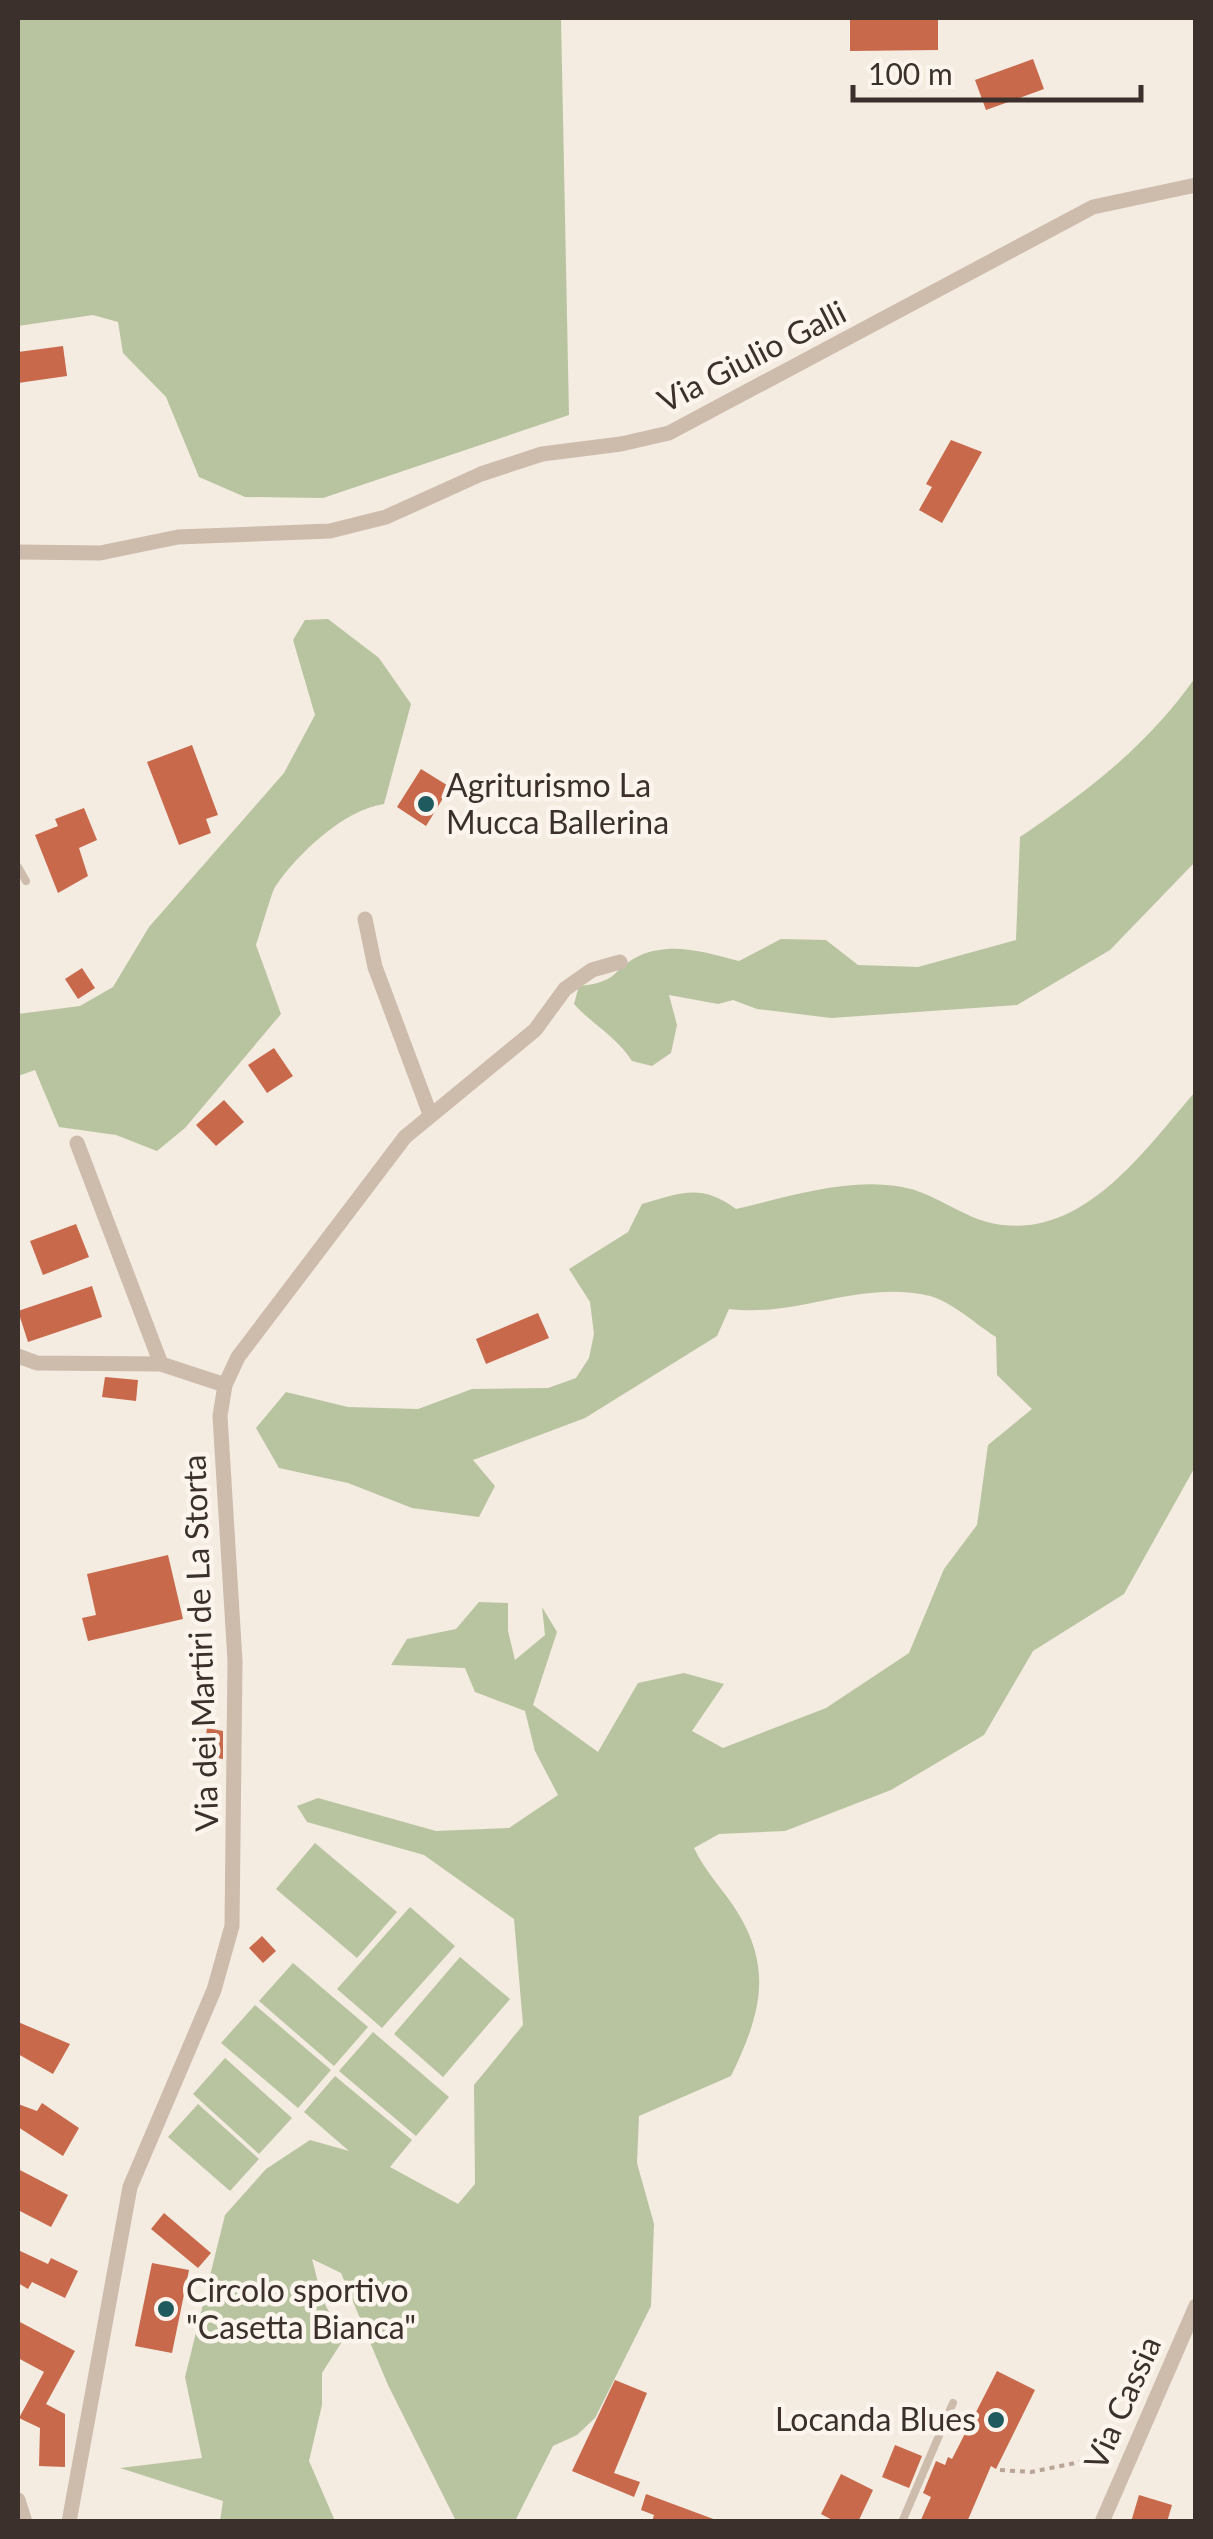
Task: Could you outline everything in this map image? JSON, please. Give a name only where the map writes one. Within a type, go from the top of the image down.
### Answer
[{"type":"street","name":"Via Giulio Galli","points":[[18,552],[100,553],[178,537],[330,531],[386,517],[481,474],[542,454],[621,444],[669,432],[1094,207],[1196,185]]},
{"type":"street","points":[[365,919],[375,968],[430,1114]]},
{"type":"street","name":"Via dei Martiri de La Storta","points":[[69,2522],[130,2187],[214,1990],[232,1926],[235,1661],[220,1416],[226,1385],[238,1358],[405,1137],[534,1030],[565,989],[592,970],[620,962]]},
{"type":"street","points":[[77,1144],[161,1364]]},
{"type":"street","points":[[18,1356],[37,1363],[161,1364],[226,1385]]},
{"type":"street","name":"Via Cassia","points":[[1102,2522],[1196,2306]]},
{"type":"street","points":[[18,2500],[25,2522]]},
{"type":"lane","points":[[18,867],[26,881]]},
{"type":"lane","points":[[902,2522],[953,2403]]},
{"type":"path","points":[[1000,2470],[1030,2472],[1109,2456]]},
{"type":"green space","points":[[18,18],[561,18],[569,415],[323,498],[245,497],[199,477],[166,397],[123,353],[118,322],[93,315],[18,326]]},
{"type":"green space","points":[[328,619],[379,658],[411,704],[384,804],[354,814],[323,835],[273,890],[256,945],[281,1014],[185,1128],[157,1151],[116,1135],[59,1127],[35,1070],[18,1076],[18,1014],[80,1006],[113,987],[149,927],[284,773],[315,715],[293,640],[305,620]]},
{"type":"green space","points":[[1195,678],[1195,862],[1110,950],[1017,1005],[831,1018],[757,1009],[733,1000],[718,1004],[669,995],[677,1025],[671,1053],[652,1066],[632,1061],[574,1004],[579,986],[602,982],[639,956],[664,949],[739,961],[781,939],[826,940],[858,965],[918,967],[1016,940],[1020,837],[1137,746]]},
{"type":"green space","points":[[1195,1092],[1195,1467],[1124,1594],[1033,1651],[984,1735],[891,1790],[785,1831],[719,1834],[694,1848],[749,1935],[759,1975],[755,2014],[731,2076],[639,2116],[637,2163],[654,2224],[651,2306],[595,2418],[577,2435],[553,2446],[515,2521],[456,2521],[388,2385],[341,2273],[312,2259],[322,2298],[343,2340],[322,2373],[322,2405],[309,2461],[335,2521],[220,2521],[223,2501],[120,2468],[202,2458],[185,2377],[225,2215],[266,2169],[310,2140],[349,2151],[304,2112],[335,2076],[412,2140],[390,2167],[458,2204],[475,2184],[474,2085],[523,2025],[514,1919],[424,1855],[307,1822],[297,1806],[318,1798],[436,1831],[509,1828],[558,1795],[535,1751],[525,1711],[475,1692],[465,1668],[391,1665],[407,1639],[456,1629],[479,1602],[508,1603],[508,1631],[515,1660],[545,1635],[542,1607],[557,1632],[533,1705],[598,1752],[638,1683],[684,1673],[724,1684],[692,1731],[723,1748],[826,1708],[909,1653],[944,1569],[977,1525],[988,1445],[1032,1409],[997,1375],[996,1337],[938,1299],[879,1292],[779,1308],[729,1309],[717,1336],[585,1418],[473,1460],[495,1486],[479,1517],[412,1508],[348,1483],[279,1468],[256,1428],[286,1392],[348,1407],[418,1409],[472,1389],[548,1388],[576,1378],[589,1358],[594,1334],[590,1302],[569,1269],[628,1232],[642,1204],[701,1193],[736,1209],[818,1190],[881,1185],[913,1190],[987,1222],[1020,1226],[1051,1220],[1080,1207],[1131,1166]]},
{"type":"green space","points":[[315,1843],[397,1912],[357,1958],[276,1889]]},
{"type":"green space","points":[[410,1907],[455,1946],[382,2028],[337,1989]]},
{"type":"green space","points":[[460,1957],[510,1999],[443,2077],[394,2034]]},
{"type":"green space","points":[[293,1963],[368,2027],[334,2066],[259,2001]]},
{"type":"green space","points":[[255,2005],[331,2070],[298,2108],[221,2043]]},
{"type":"green space","points":[[373,2032],[449,2097],[416,2136],[339,2071]]},
{"type":"green space","points":[[225,2058],[292,2118],[259,2154],[193,2094]]},
{"type":"green space","points":[[198,2104],[259,2159],[230,2191],[168,2137]]},
{"type":"building","points":[[850,18],[938,18],[938,50],[850,51]]},
{"type":"building","points":[[1033,59],[1044,89],[986,110],[975,80]]},
{"type":"building","points":[[63,346],[67,376],[18,383],[18,352]]},
{"type":"building","points":[[951,440],[982,452],[942,523],[919,510],[932,487],[926,484]]},
{"type":"building","points":[[192,745],[218,815],[206,819],[211,833],[179,845],[147,762]]},
{"type":"building","points":[[421,769],[450,787],[426,826],[397,807]]},
{"type":"building","points":[[84,808],[97,840],[79,848],[88,876],[58,893],[35,835],[58,826],[55,819]]},
{"type":"building","points":[[82,968],[95,988],[78,999],[65,979]]},
{"type":"building","points":[[274,1048],[293,1076],[267,1093],[248,1065]]},
{"type":"building","points":[[224,1100],[244,1122],[216,1146],[196,1125]]},
{"type":"building","points":[[76,1224],[89,1257],[43,1275],[30,1241]]},
{"type":"building","points":[[92,1286],[102,1317],[28,1342],[18,1311]]},
{"type":"building","points":[[538,1313],[549,1338],[486,1364],[476,1339]]},
{"type":"building","points":[[105,1377],[138,1380],[136,1401],[102,1397]]},
{"type":"building","points":[[168,1555],[183,1619],[88,1641],[82,1618],[96,1615],[87,1574]]},
{"type":"building","points":[[207,1728],[223,1731],[223,1759],[203,1756]]},
{"type":"building","points":[[262,1936],[276,1951],[263,1963],[249,1948]]},
{"type":"building","points":[[18,2022],[70,2044],[53,2074],[18,2054]]},
{"type":"building","points":[[42,2103],[79,2128],[63,2156],[18,2127],[18,2104],[37,2111]]},
{"type":"building","points":[[18,2169],[68,2195],[51,2227],[18,2210]]},
{"type":"building","points":[[164,2213],[211,2253],[198,2268],[151,2229]]},
{"type":"building","points":[[18,2250],[48,2264],[51,2258],[78,2271],[65,2298],[32,2282],[28,2289],[18,2283]]},
{"type":"building","points":[[152,2263],[189,2270],[172,2353],[135,2346]]},
{"type":"building","points":[[18,2321],[75,2351],[46,2404],[65,2414],[65,2467],[39,2466],[40,2428],[19,2418],[44,2372],[18,2358]]},
{"type":"building","points":[[997,2371],[1035,2390],[996,2469],[991,2466],[967,2522],[920,2522],[931,2497],[923,2493],[936,2461],[945,2465],[948,2457],[952,2459]]},
{"type":"building","points":[[615,2380],[647,2393],[614,2473],[640,2482],[634,2497],[572,2471]]},
{"type":"building","points":[[895,2445],[922,2456],[909,2488],[882,2477]]},
{"type":"building","points":[[841,2474],[873,2490],[858,2522],[836,2522],[821,2514]]},
{"type":"building","points":[[646,2494],[716,2520],[652,2522],[654,2515],[641,2510]]},
{"type":"building","points":[[1139,2495],[1172,2505],[1167,2522],[1131,2522]]},
{"type":"place","name":"Agriturismo La Mucca Ballerina","points":[[426,804]]},
{"type":"place","name":"Circolo sportivo \"Casetta Bianca\"","points":[[166,2309]]},
{"type":"place","name":"Locanda Blues","points":[[996,2420]]}]
